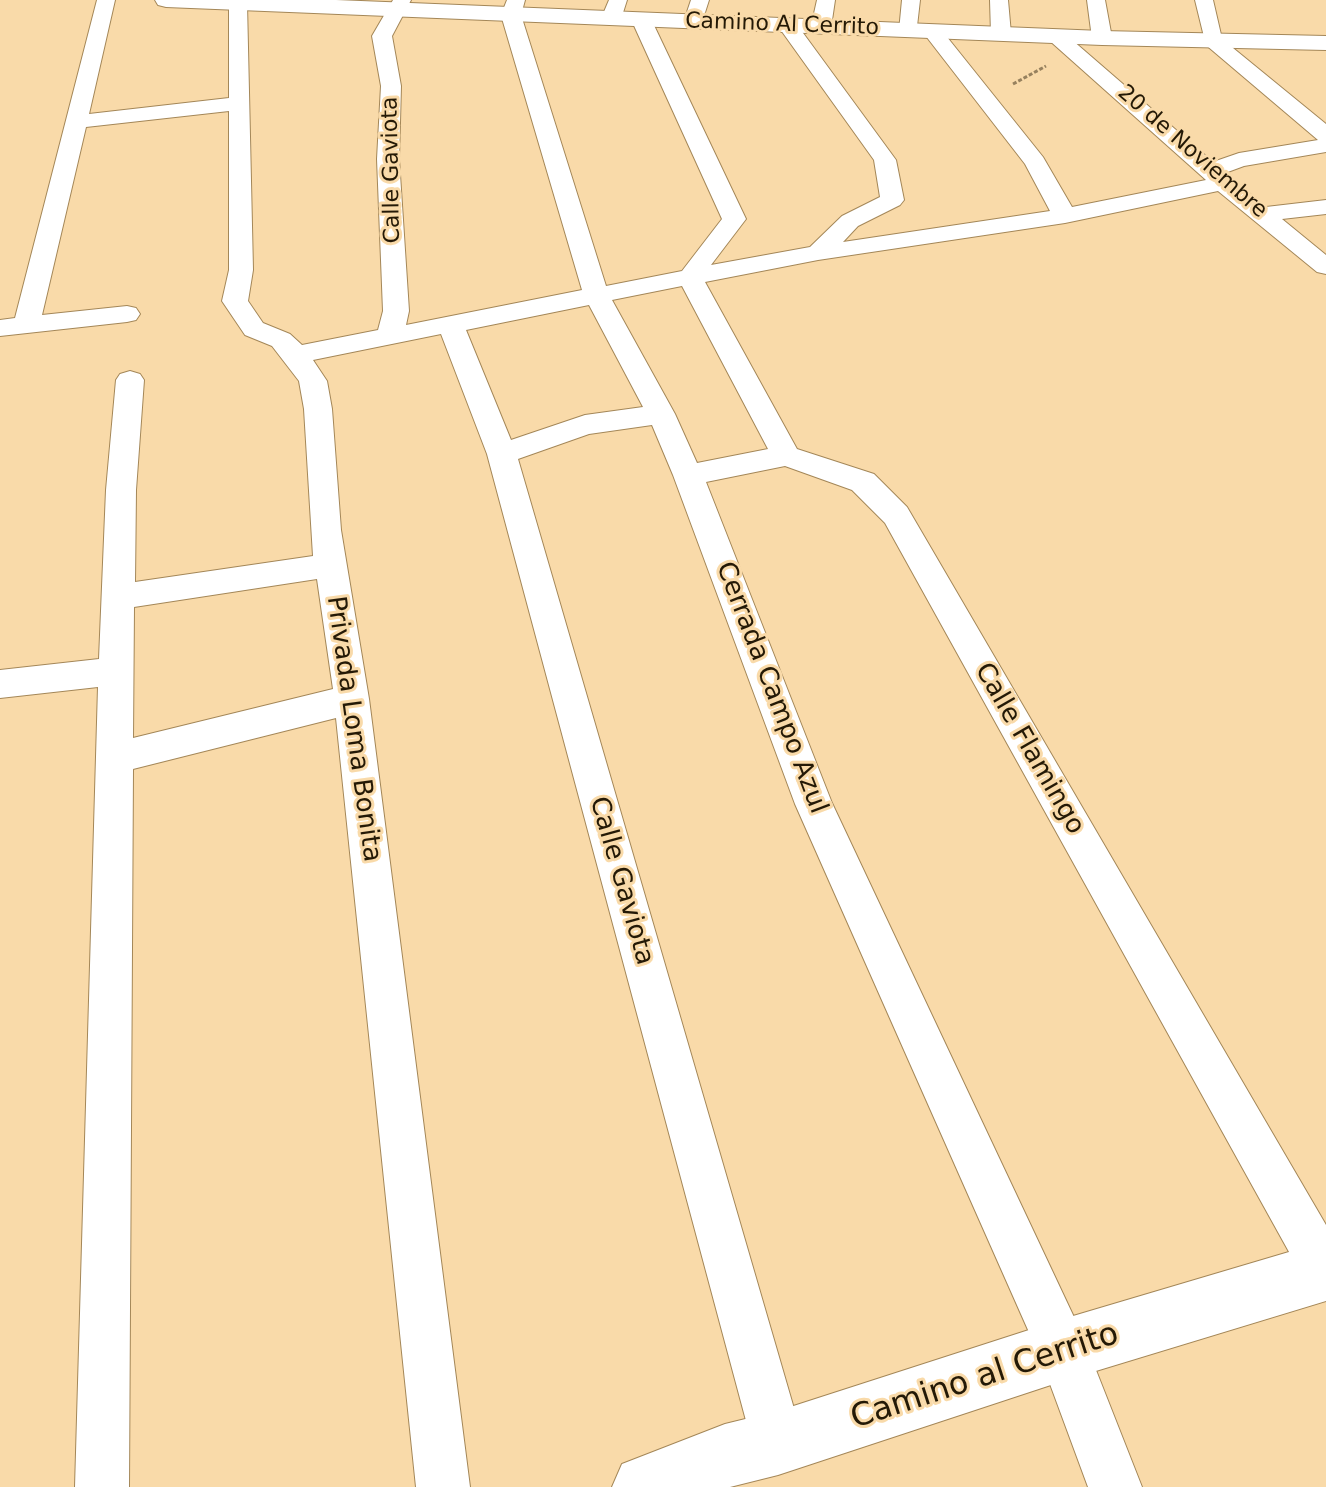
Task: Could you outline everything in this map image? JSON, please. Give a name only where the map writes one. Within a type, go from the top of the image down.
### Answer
[{"type":"street","points":[[106,0],[77,122],[13,328],[127,314]]},
{"type":"street","name":"Camino Al Cerrito","points":[[166,0],[615,9],[641,19],[697,11],[788,26],[1001,34],[1066,44],[1102,38],[1326,43]]},
{"type":"street","points":[[821,27],[826,0]]},
{"type":"street","points":[[911,0],[920,31],[1035,162],[1065,216]]},
{"type":"street","points":[[999,0],[1001,34]]},
{"type":"street","points":[[1096,0],[1102,38]]},
{"type":"street","points":[[1204,0],[1213,41],[1326,135]]},
{"type":"street","name":"Privada Loma Bonita","points":[[238,3],[241,270],[235,301],[254,329],[281,340],[296,355],[313,381],[318,409],[325,530],[352,699],[443,1487]]},
{"type":"street","name":"Calle Gaviota","points":[[390,335],[396,311],[388,159],[391,86],[382,36],[399,5]]},
{"type":"street","name":"Cerrada Campo Azul","points":[[514,7],[596,294],[661,414],[688,475],[814,804],[1063,1350],[1115,1487]]},
{"type":"street","points":[[641,19],[734,219],[690,277]]},
{"type":"street","points":[[788,26],[885,160],[892,200],[850,221],[818,253]]},
{"type":"street","name":"20 de Noviembre","points":[[1066,44],[1216,177],[1326,267]]},
{"type":"street","points":[[77,122],[239,103]]},
{"type":"street","points":[[174,112],[240,132]]},
{"type":"street","points":[[296,355],[818,253],[1065,216],[1216,177],[1239,160],[1326,145]]},
{"type":"street","points":[[1264,214],[1326,207]]},
{"type":"street","points":[[688,475],[786,456],[690,277]]},
{"type":"street","name":"Calle Gaviota","points":[[450,323],[502,454],[745,1462]]},
{"type":"street","points":[[102,1487],[116,671],[121,490],[130,380]]},
{"type":"street","points":[[502,454],[585,425],[661,414]]},
{"type":"street","name":"Calle Flamingo","points":[[786,456],[863,482],[896,515],[1326,1271]]},
{"type":"street","points":[[118,597],[331,565]]},
{"type":"street","points":[[0,684],[116,671]]},
{"type":"street","points":[[115,758],[352,699]]},
{"type":"street","name":"Camino al Cerrito","points":[[645,1487],[745,1462],[1063,1350],[1326,1271]]},
{"type":"path","points":[[986,103],[1066,44]]}]
